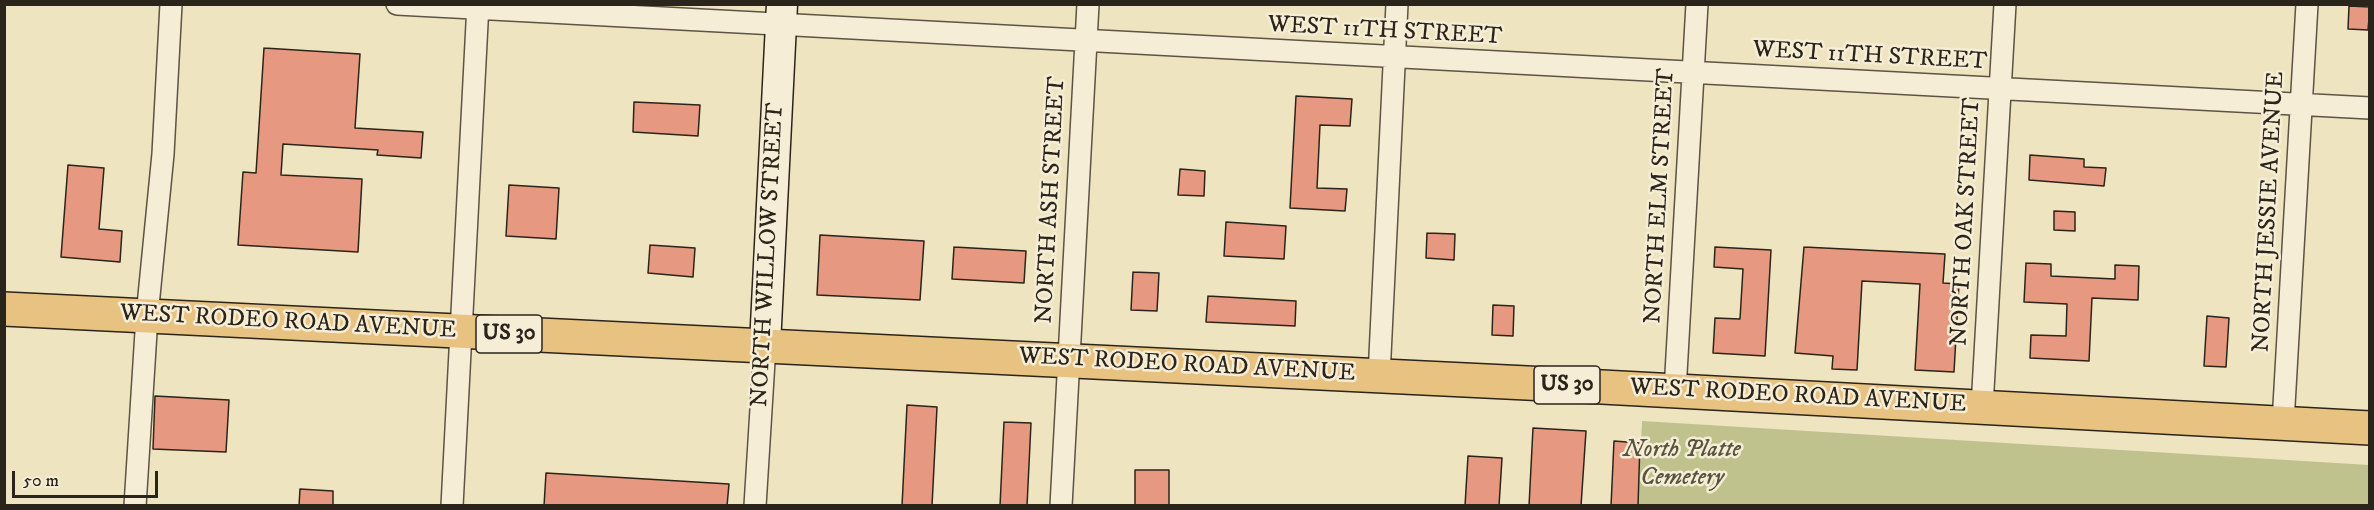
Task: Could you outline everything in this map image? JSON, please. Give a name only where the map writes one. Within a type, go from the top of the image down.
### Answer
[{"type":"main road","name":"NORTH WILLOW STREET","points":[[765,345],[782,15]]},
{"type":"main road","name":"WEST RODEO ROAD AVENUE","points":[[4,309],[1068,360],[2370,428]]},
{"type":"street","points":[[135,506],[147,316],[163,154],[171,4]]},
{"type":"street","name":"WEST 11TH STREET","points":[[397,4],[782,15],[1086,42],[2370,108]]},
{"type":"street","name":"NORTH ASH STREET","points":[[1061,506],[1088,4]]},
{"type":"street","points":[[1379,376],[1397,4]]},
{"type":"street","name":"NORTH ELM STREET","points":[[1675,391],[1697,4]]},
{"type":"street","name":"NORTH OAK STREET","points":[[1982,407],[2005,4]]},
{"type":"street","name":"NORTH JESSIE AVENUE","points":[[2283,423],[2307,4]]},
{"type":"street","points":[[452,506],[478,7]]},
{"type":"street","name":"NORTH WILLOW STREET","points":[[755,506],[765,345]]},
{"type":"green space","name":"North Platte Cemetery","points":[[1642,421],[2369,465],[2369,505],[1638,506]]},
{"type":"building","points":[[2349,6],[2370,7],[2368,30],[2348,29]]},
{"type":"building","points":[[264,48],[360,54],[355,128],[423,132],[421,158],[377,155],[378,150],[283,144],[281,175],[362,179],[358,252],[238,245],[243,172],[256,173]]},
{"type":"building","points":[[1296,96],[1352,99],[1350,126],[1320,125],[1317,188],[1347,189],[1345,211],[1290,208]]},
{"type":"building","points":[[634,102],[700,105],[698,136],[633,132]]},
{"type":"building","points":[[2030,155],[2084,159],[2084,167],[2106,168],[2104,186],[2029,180]]},
{"type":"building","points":[[68,165],[104,168],[99,229],[122,231],[120,262],[61,257]]},
{"type":"building","points":[[1180,169],[1205,171],[1204,196],[1178,195]]},
{"type":"building","points":[[509,185],[559,188],[556,239],[506,236]]},
{"type":"building","points":[[2054,211],[2075,212],[2075,231],[2054,230]]},
{"type":"building","points":[[1226,222],[1286,226],[1284,259],[1224,256]]},
{"type":"building","points":[[1427,233],[1455,234],[1454,260],[1426,258]]},
{"type":"building","points":[[820,235],[924,241],[920,300],[817,295]]},
{"type":"building","points":[[650,245],[695,248],[693,277],[648,273]]},
{"type":"building","points":[[954,247],[1026,251],[1024,283],[952,279]]},
{"type":"building","points":[[1715,247],[1771,250],[1765,356],[1713,353],[1715,318],[1740,319],[1743,269],[1714,267]]},
{"type":"building","points":[[1804,247],[1945,254],[1943,283],[1959,284],[1954,372],[1915,370],[1920,284],[1862,281],[1857,370],[1832,369],[1833,356],[1795,353]]},
{"type":"building","points":[[2026,263],[2051,264],[2051,276],[2115,279],[2115,265],[2139,266],[2138,300],[2092,298],[2089,361],[2030,358],[2031,335],[2066,336],[2067,304],[2024,302]]},
{"type":"building","points":[[1133,272],[1159,273],[1157,311],[1131,310]]},
{"type":"building","points":[[1208,296],[1296,301],[1295,326],[1206,322]]},
{"type":"building","points":[[1493,305],[1514,306],[1513,336],[1492,335]]},
{"type":"building","points":[[2207,316],[2229,318],[2226,367],[2204,366]]},
{"type":"building","points":[[155,396],[229,400],[226,452],[153,449]]},
{"type":"building","points":[[907,405],[937,407],[932,506],[902,506]]},
{"type":"building","points":[[1004,422],[1031,423],[1027,506],[1000,506]]},
{"type":"building","points":[[1533,428],[1586,431],[1581,506],[1529,506]]},
{"type":"building","points":[[1614,441],[1640,443],[1638,506],[1611,506]]},
{"type":"building","points":[[1468,456],[1502,458],[1499,506],[1465,506]]},
{"type":"building","points":[[1135,470],[1169,470],[1169,506],[1135,506]]},
{"type":"building","points":[[546,473],[729,484],[727,506],[544,506]]},
{"type":"building","points":[[300,489],[333,491],[333,506],[299,506]]}]
